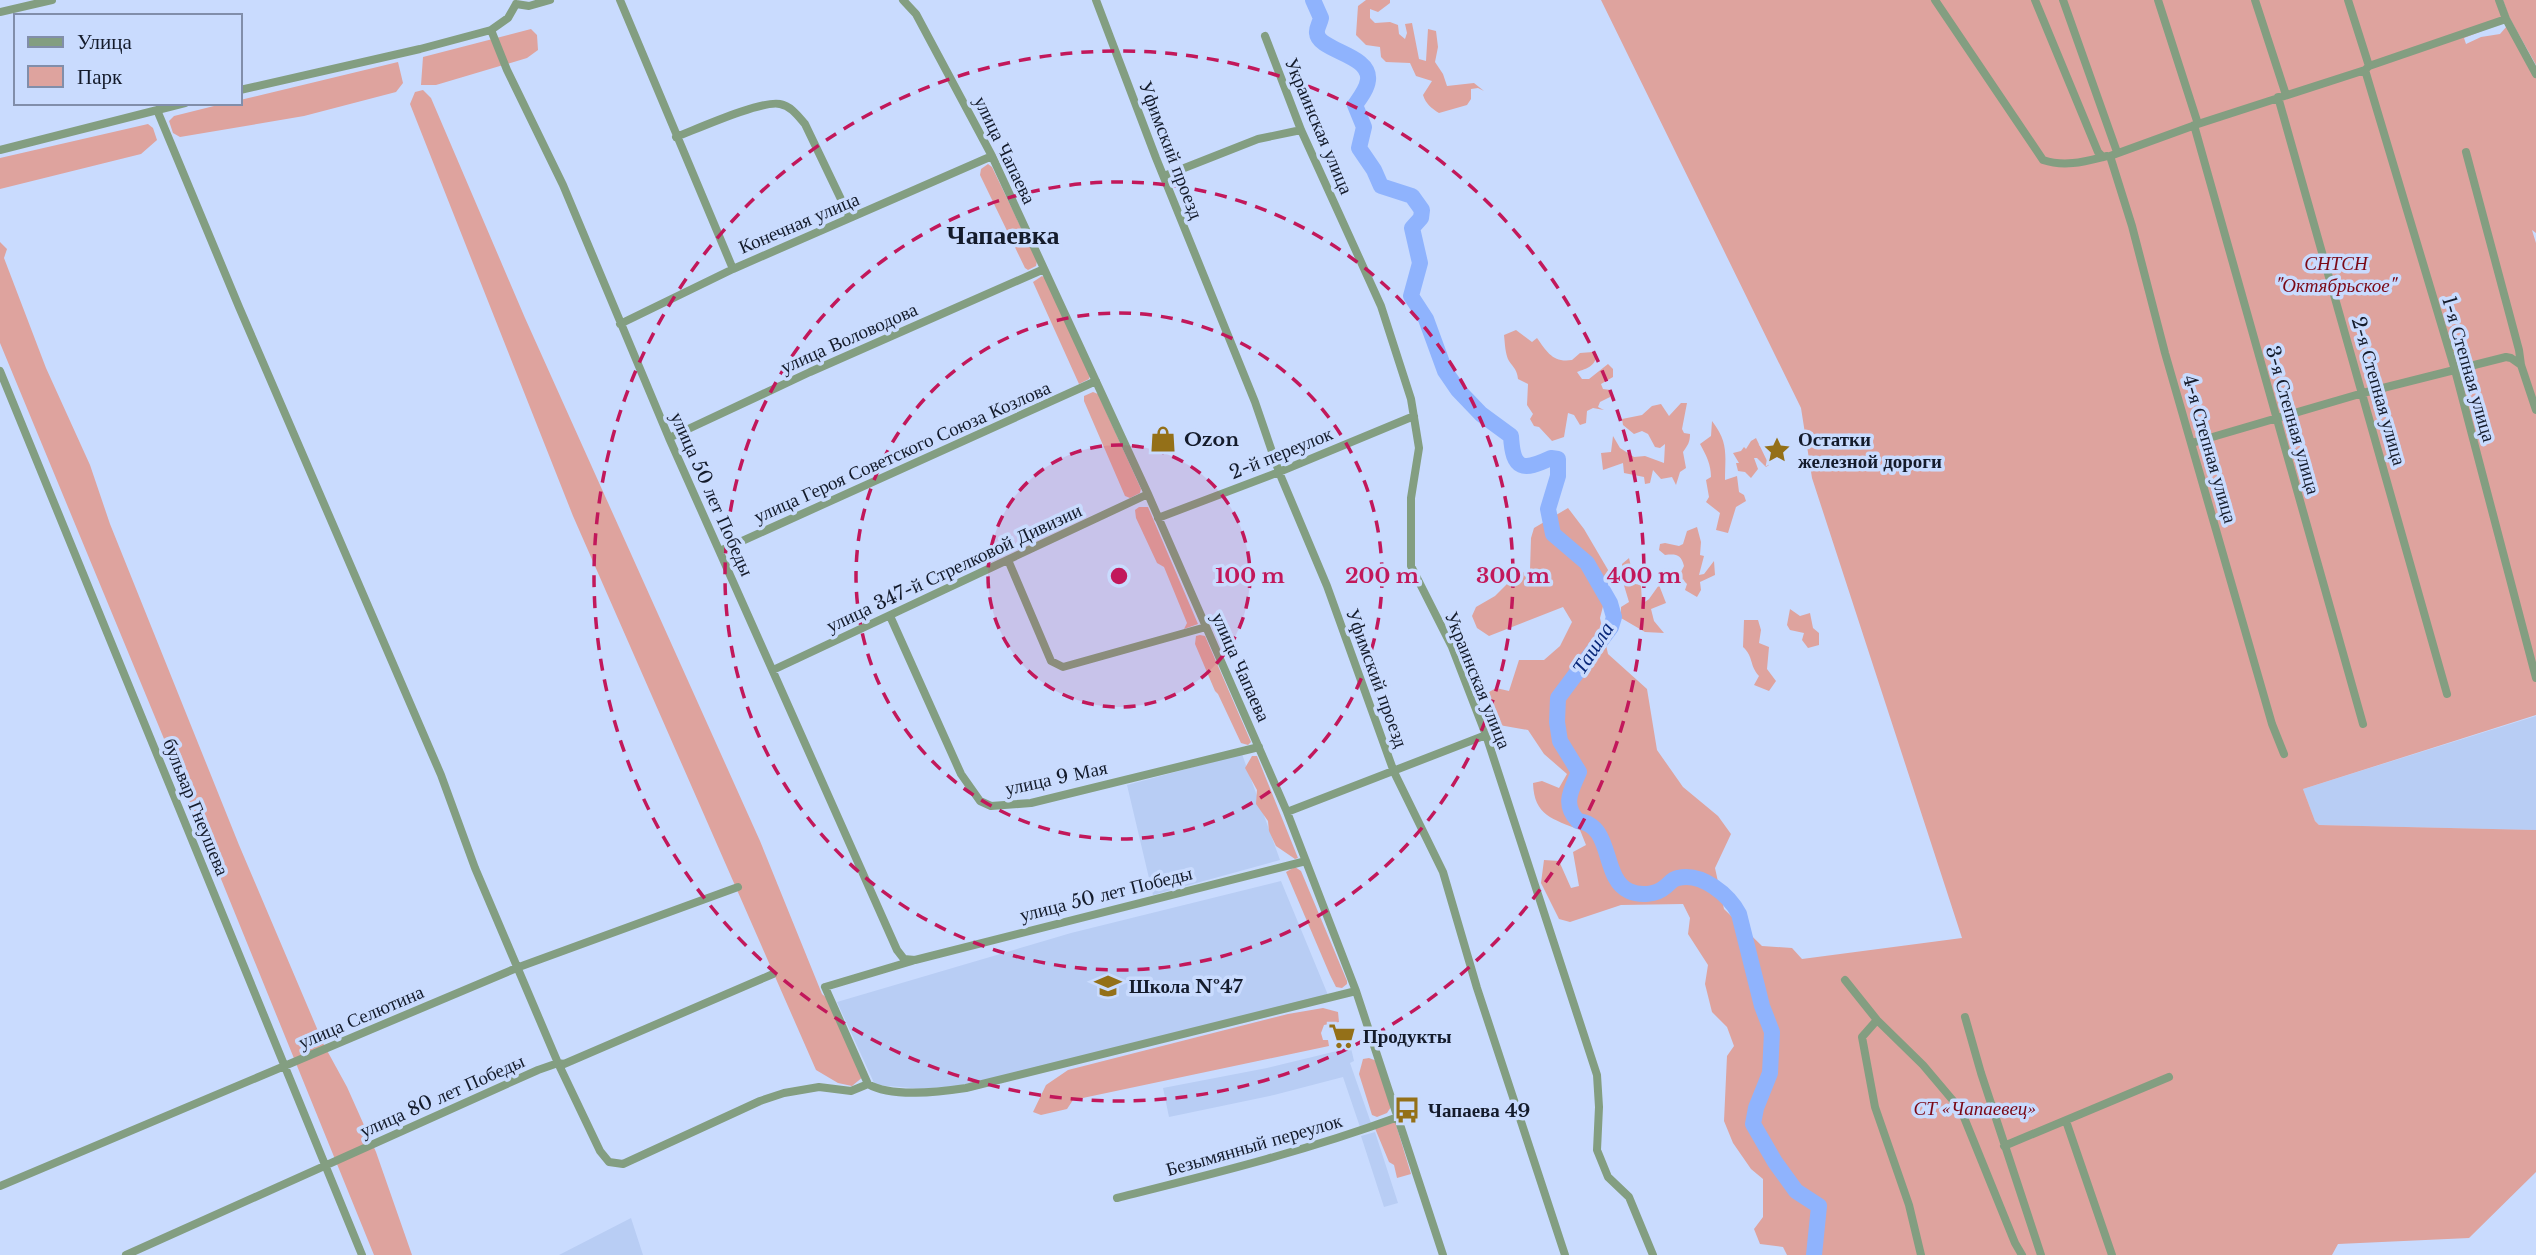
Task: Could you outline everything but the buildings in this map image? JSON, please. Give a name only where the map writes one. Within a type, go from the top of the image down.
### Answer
[{"type":"street","points":[[0,12],[52,0]]},
{"type":"street","points":[[242,90],[491,30],[508,18],[515,2],[529,6],[550,0]]},
{"type":"street","points":[[620,0],[733,269]]},
{"type":"street","name":"улица Чапаева","points":[[903,0],[916,14],[992,156],[1148,494],[1259,747],[1356,991],[1443,1255]]},
{"type":"street","name":"Уфимский проезд","points":[[1096,0],[1255,402],[1279,472],[1327,586],[1394,772],[1443,872],[1477,988],[1565,1255]]},
{"type":"street","points":[[1935,0],[2043,160],[2078,164],[2506,19]]},
{"type":"street","points":[[2035,0],[2098,152],[2111,155]]},
{"type":"street","name":"4-я Степная улица","points":[[2063,0],[2132,226],[2272,724],[2284,754]]},
{"type":"street","name":"3-я Степная улица","points":[[2158,0],[2196,124],[2363,724]]},
{"type":"street","name":"2-я Степная улица","points":[[2255,0],[2447,694]]},
{"type":"street","name":"1-я Степная улица","points":[[2348,0],[2455,370],[2536,678]]},
{"type":"street","points":[[2499,0],[2506,19],[2536,74]]},
{"type":"street","name":"улица 50 лет Победы","points":[[491,30],[563,185],[669,438],[897,950],[904,959],[915,960]]},
{"type":"street","name":"Украинская улица","points":[[1265,36],[1301,130],[1381,306],[1411,399],[1419,448],[1411,498],[1411,566],[1452,647],[1486,735],[1597,1075],[1597,1150],[1608,1177],[1629,1198],[1653,1255]]},
{"type":"street","points":[[676,137],[763,105],[780,104],[795,112],[805,124],[850,218]]},
{"type":"street","points":[[0,150],[177,105]]},
{"type":"street","points":[[158,110],[239,307],[441,775],[475,868],[558,1063],[600,1151],[609,1162],[624,1164],[760,1101],[784,1093],[819,1087],[851,1091],[867,1084],[875,1088],[938,1093],[1356,991]]},
{"type":"street","points":[[1164,176],[1258,139],[1301,130]]},
{"type":"street","points":[[2466,152],[2521,365],[2536,410]]},
{"type":"street","name":"Конечная улица","points":[[620,324],[733,269],[992,156]]},
{"type":"street","name":"улица Воловодова","points":[[669,438],[810,372],[1044,269]]},
{"type":"street","points":[[2192,443],[2362,393],[2506,357],[2521,365]]},
{"type":"street","name":"бульвар Гнеушева","points":[[0,372],[362,1255]]},
{"type":"street","name":"улица Героя Советского Союза Козлова","points":[[720,551],[1096,382]]},
{"type":"street","name":"2-й переулок","points":[[1158,518],[1414,416]]},
{"type":"street","name":"улица 347-й Стрелковой Дивизии","points":[[773,670],[1148,494]]},
{"type":"street","points":[[1008,560],[1051,661],[1063,667],[1206,627]]},
{"type":"street","name":"улица 9 Мая","points":[[890,616],[961,774],[980,801],[991,806],[1031,803],[1259,747]]},
{"type":"street","points":[[1287,813],[1486,735]]},
{"type":"street","name":"улица 50 лет Победы","points":[[867,1084],[825,987],[915,960],[1306,860]]},
{"type":"street","name":"улица Селютина","points":[[0,1186],[519,967],[738,887]]},
{"type":"street","name":"улица 80 лет Победы","points":[[126,1255],[558,1063],[564,1064],[774,974]]},
{"type":"street","points":[[1845,980],[1877,1020],[1923,1065],[1961,1110],[2022,1255]]},
{"type":"street","points":[[1965,1017],[2041,1255]]},
{"type":"street","points":[[1877,1020],[1862,1037],[1864,1049],[1875,1107],[1909,1205],[1921,1255]]},
{"type":"street","points":[[2004,1146],[2169,1077]]},
{"type":"street","name":"Безымянный переулок","points":[[1117,1198],[1265,1160],[1350,1135],[1398,1117]]},
{"type":"street","points":[[2066,1121],[2112,1255]]},
{"type":"shaded area","points":[[2536,716],[2536,830],[2319,825],[2315,821],[2303,789]]},
{"type":"shaded area","points":[[1242,754],[1280,860],[1153,895],[1127,785]]},
{"type":"shaded area","name":"Школа №47","points":[[1281,881],[1328,995],[1013,1074],[937,1090],[875,1085],[837,1002],[1071,933]]},
{"type":"shaded area","points":[[1350,1044],[1354,1061],[1350,1063],[1371,1123],[1360,1127],[1343,1077],[1169,1117],[1163,1088],[1267,1068],[1337,1051],[1336,1047]]},
{"type":"shaded area","points":[[1375,1132],[1398,1203],[1384,1207],[1361,1136]]},
{"type":"shaded area","points":[[631,1218],[643,1255],[559,1255]]},
{"type":"green space","points":[[1366,0],[1390,0],[1390,3],[1378,12],[1370,9],[1370,18],[1375,23],[1390,22],[1398,25],[1399,34],[1405,39],[1405,24],[1412,23],[1419,59],[1426,61],[1428,29],[1436,31],[1438,47],[1435,62],[1447,86],[1474,83],[1484,91],[1471,89],[1471,99],[1467,105],[1439,113],[1427,103],[1423,95],[1432,81],[1416,76],[1410,63],[1386,62],[1381,57],[1380,47],[1366,45],[1356,35],[1358,6]]},
{"type":"green space","points":[[1601,0],[2496,0],[2505,22],[2464,38],[2466,44],[2481,37],[2500,34],[2507,26],[2536,78],[2536,233],[2532,230],[2536,243],[2536,715],[2303,789],[2319,825],[2536,830],[2536,1172],[2469,1238],[2338,1244],[2332,1255],[1787,1255],[1783,1247],[1760,1244],[1754,1229],[1763,1217],[1763,1179],[1751,1169],[1733,1143],[1724,1121],[1727,1056],[1734,1046],[1727,1027],[1712,1012],[1705,984],[1708,965],[1688,934],[1690,918],[1683,904],[1621,905],[1570,922],[1559,919],[1541,883],[1544,860],[1559,861],[1571,888],[1579,886],[1573,852],[1586,845],[1580,830],[1547,815],[1537,803],[1534,794],[1533,783],[1542,781],[1559,788],[1567,774],[1544,754],[1528,730],[1499,725],[1484,695],[1496,688],[1509,691],[1519,660],[1544,660],[1560,646],[1572,622],[1563,607],[1489,636],[1477,628],[1472,616],[1476,607],[1495,596],[1515,576],[1530,570],[1534,528],[1568,508],[1584,529],[1611,575],[1600,618],[1608,654],[1647,689],[1657,750],[1683,787],[1718,816],[1731,834],[1715,868],[1724,909],[1762,946],[1792,948],[1802,959],[1962,938],[1812,478],[1801,408]]},
{"type":"green space","points":[[2503,0],[2536,0],[2536,65],[2509,17]]},
{"type":"green space","points":[[531,29],[537,35],[538,50],[527,58],[436,85],[421,85],[423,57]]},
{"type":"green space","points":[[398,62],[403,83],[396,92],[304,116],[180,137],[173,133],[169,121],[174,116],[218,105],[242,105],[242,100]]},
{"type":"green space","points":[[423,90],[431,98],[525,318],[760,841],[822,994],[830,1001],[864,1076],[852,1086],[838,1083],[816,1070],[573,516],[410,104],[415,92]]},
{"type":"green space","points":[[148,124],[153,128],[157,140],[141,154],[0,189],[0,158]]},
{"type":"green space","points":[[988,164],[992,167],[1037,261],[1036,266],[1028,270],[980,175],[981,169]]},
{"type":"green space","points":[[0,242],[7,249],[4,258],[46,368],[90,465],[110,524],[239,845],[324,1045],[347,1087],[376,1152],[412,1255],[374,1255],[0,343]]},
{"type":"green space","points":[[1042,276],[1090,376],[1079,384],[1033,282]]},
{"type":"green space","points":[[1516,330],[1532,342],[1537,338],[1547,352],[1560,360],[1572,360],[1580,353],[1593,352],[1597,355],[1592,365],[1577,372],[1582,379],[1589,379],[1608,364],[1613,369],[1613,377],[1601,384],[1603,389],[1611,390],[1610,397],[1600,402],[1598,407],[1604,410],[1593,408],[1587,411],[1586,423],[1580,425],[1574,415],[1568,413],[1564,437],[1552,441],[1539,427],[1534,426],[1530,419],[1533,414],[1527,405],[1528,384],[1518,379],[1506,352],[1504,335]]},
{"type":"green space","points":[[1093,392],[1098,394],[1141,489],[1140,493],[1130,498],[1125,496],[1084,401],[1084,396]]},
{"type":"green space","points":[[1681,403],[1687,403],[1682,429],[1684,433],[1690,434],[1690,437],[1683,452],[1686,468],[1680,472],[1676,485],[1672,477],[1661,479],[1653,470],[1650,483],[1645,484],[1644,477],[1624,473],[1623,463],[1603,470],[1601,453],[1611,452],[1613,436],[1620,448],[1634,457],[1645,456],[1664,463],[1665,444],[1660,448],[1655,447],[1648,434],[1642,431],[1634,434],[1623,425],[1622,419],[1642,415],[1652,406],[1661,404],[1669,416]]},
{"type":"green space","points":[[1712,421],[1724,443],[1725,480],[1737,476],[1739,492],[1744,495],[1746,501],[1736,507],[1728,533],[1716,530],[1720,513],[1706,502],[1709,497],[1706,480],[1711,477],[1711,472],[1700,444],[1711,436]]},
{"type":"green space","points":[[1756,438],[1769,465],[1766,467],[1754,458],[1758,469],[1751,478],[1745,472],[1738,471],[1736,463],[1739,463],[1733,453],[1744,447],[1746,449]]},
{"type":"green space","points":[[1148,507],[1198,624],[1184,629],[1187,623],[1164,567],[1157,563],[1136,518],[1135,510]]},
{"type":"green space","points":[[1697,527],[1701,542],[1700,555],[1704,556],[1699,575],[1704,574],[1714,561],[1715,575],[1700,582],[1701,590],[1697,597],[1685,590],[1687,584],[1679,576],[1684,566],[1680,557],[1665,555],[1659,550],[1660,544],[1683,544],[1687,531]]},
{"type":"green space","points":[[1629,558],[1635,584],[1641,585],[1642,604],[1659,585],[1666,603],[1651,609],[1654,621],[1664,633],[1645,632],[1621,618],[1621,607],[1629,602],[1623,582],[1622,564]]},
{"type":"green space","points":[[1790,609],[1800,616],[1810,613],[1813,628],[1819,633],[1819,645],[1808,648],[1802,640],[1804,633],[1790,630],[1787,625]]},
{"type":"green space","points":[[1744,620],[1758,620],[1761,630],[1759,643],[1769,647],[1767,669],[1776,681],[1769,691],[1754,685],[1759,676],[1743,647]]},
{"type":"green space","points":[[1196,636],[1205,636],[1251,742],[1248,745],[1241,743],[1215,691],[1195,644]]},
{"type":"green space","points":[[1252,756],[1257,756],[1298,858],[1295,859],[1276,846],[1268,821],[1256,804],[1257,790],[1245,768]]},
{"type":"green space","points":[[1295,867],[1301,871],[1347,981],[1342,988],[1336,987],[1330,975],[1286,872]]},
{"type":"green space","points":[[1323,1008],[1338,1012],[1339,1022],[1324,1025],[1321,1033],[1323,1040],[1328,1040],[1329,1046],[1073,1100],[1067,1109],[1041,1115],[1033,1112],[1046,1085],[1068,1070],[1288,1014]]},
{"type":"green space","points":[[1363,1059],[1377,1061],[1391,1107],[1387,1113],[1377,1117],[1372,1115],[1359,1074]]},
{"type":"green space","points":[[1394,1118],[1411,1174],[1397,1178],[1394,1165],[1389,1162],[1374,1126]]},
{"type":"waterway","name":"Ташла","points":[[1313,0],[1321,18],[1317,31],[1320,39],[1353,58],[1367,71],[1366,87],[1355,105],[1364,127],[1359,148],[1381,186],[1412,196],[1422,210],[1421,218],[1412,228],[1420,263],[1411,296],[1426,319],[1445,371],[1458,390],[1481,414],[1511,436],[1517,462],[1527,466],[1551,458],[1558,459],[1558,476],[1548,509],[1553,534],[1587,563],[1610,603],[1614,617],[1611,627],[1558,698],[1557,722],[1560,741],[1579,772],[1569,797],[1570,809],[1578,821],[1597,832],[1603,841],[1614,875],[1629,891],[1648,894],[1661,890],[1672,880],[1696,878],[1722,893],[1739,914],[1762,1006],[1772,1032],[1770,1073],[1756,1108],[1753,1124],[1796,1191],[1819,1206],[1814,1255]]},
{"type":"place","name":"Ozon","points":[[1163,439]]},
{"type":"place","name":"Остатки железной дороги","points":[[1777,450]]},
{"type":"place","name":"Школа №47","points":[[1108,986]]},
{"type":"place","name":"Продукты","points":[[1342,1036]]},
{"type":"place","name":"Чапаева 49","points":[[1407,1110]]},
{"type":"district","name":"Чапаевка","points":[[1003,235]]},
{"type":"park label","name":"СНТСН \"Октябрьское\"","points":[[2336,274]]},
{"type":"park label","name":"СТ «Чапаевец»","points":[[1975,1108]]}]
